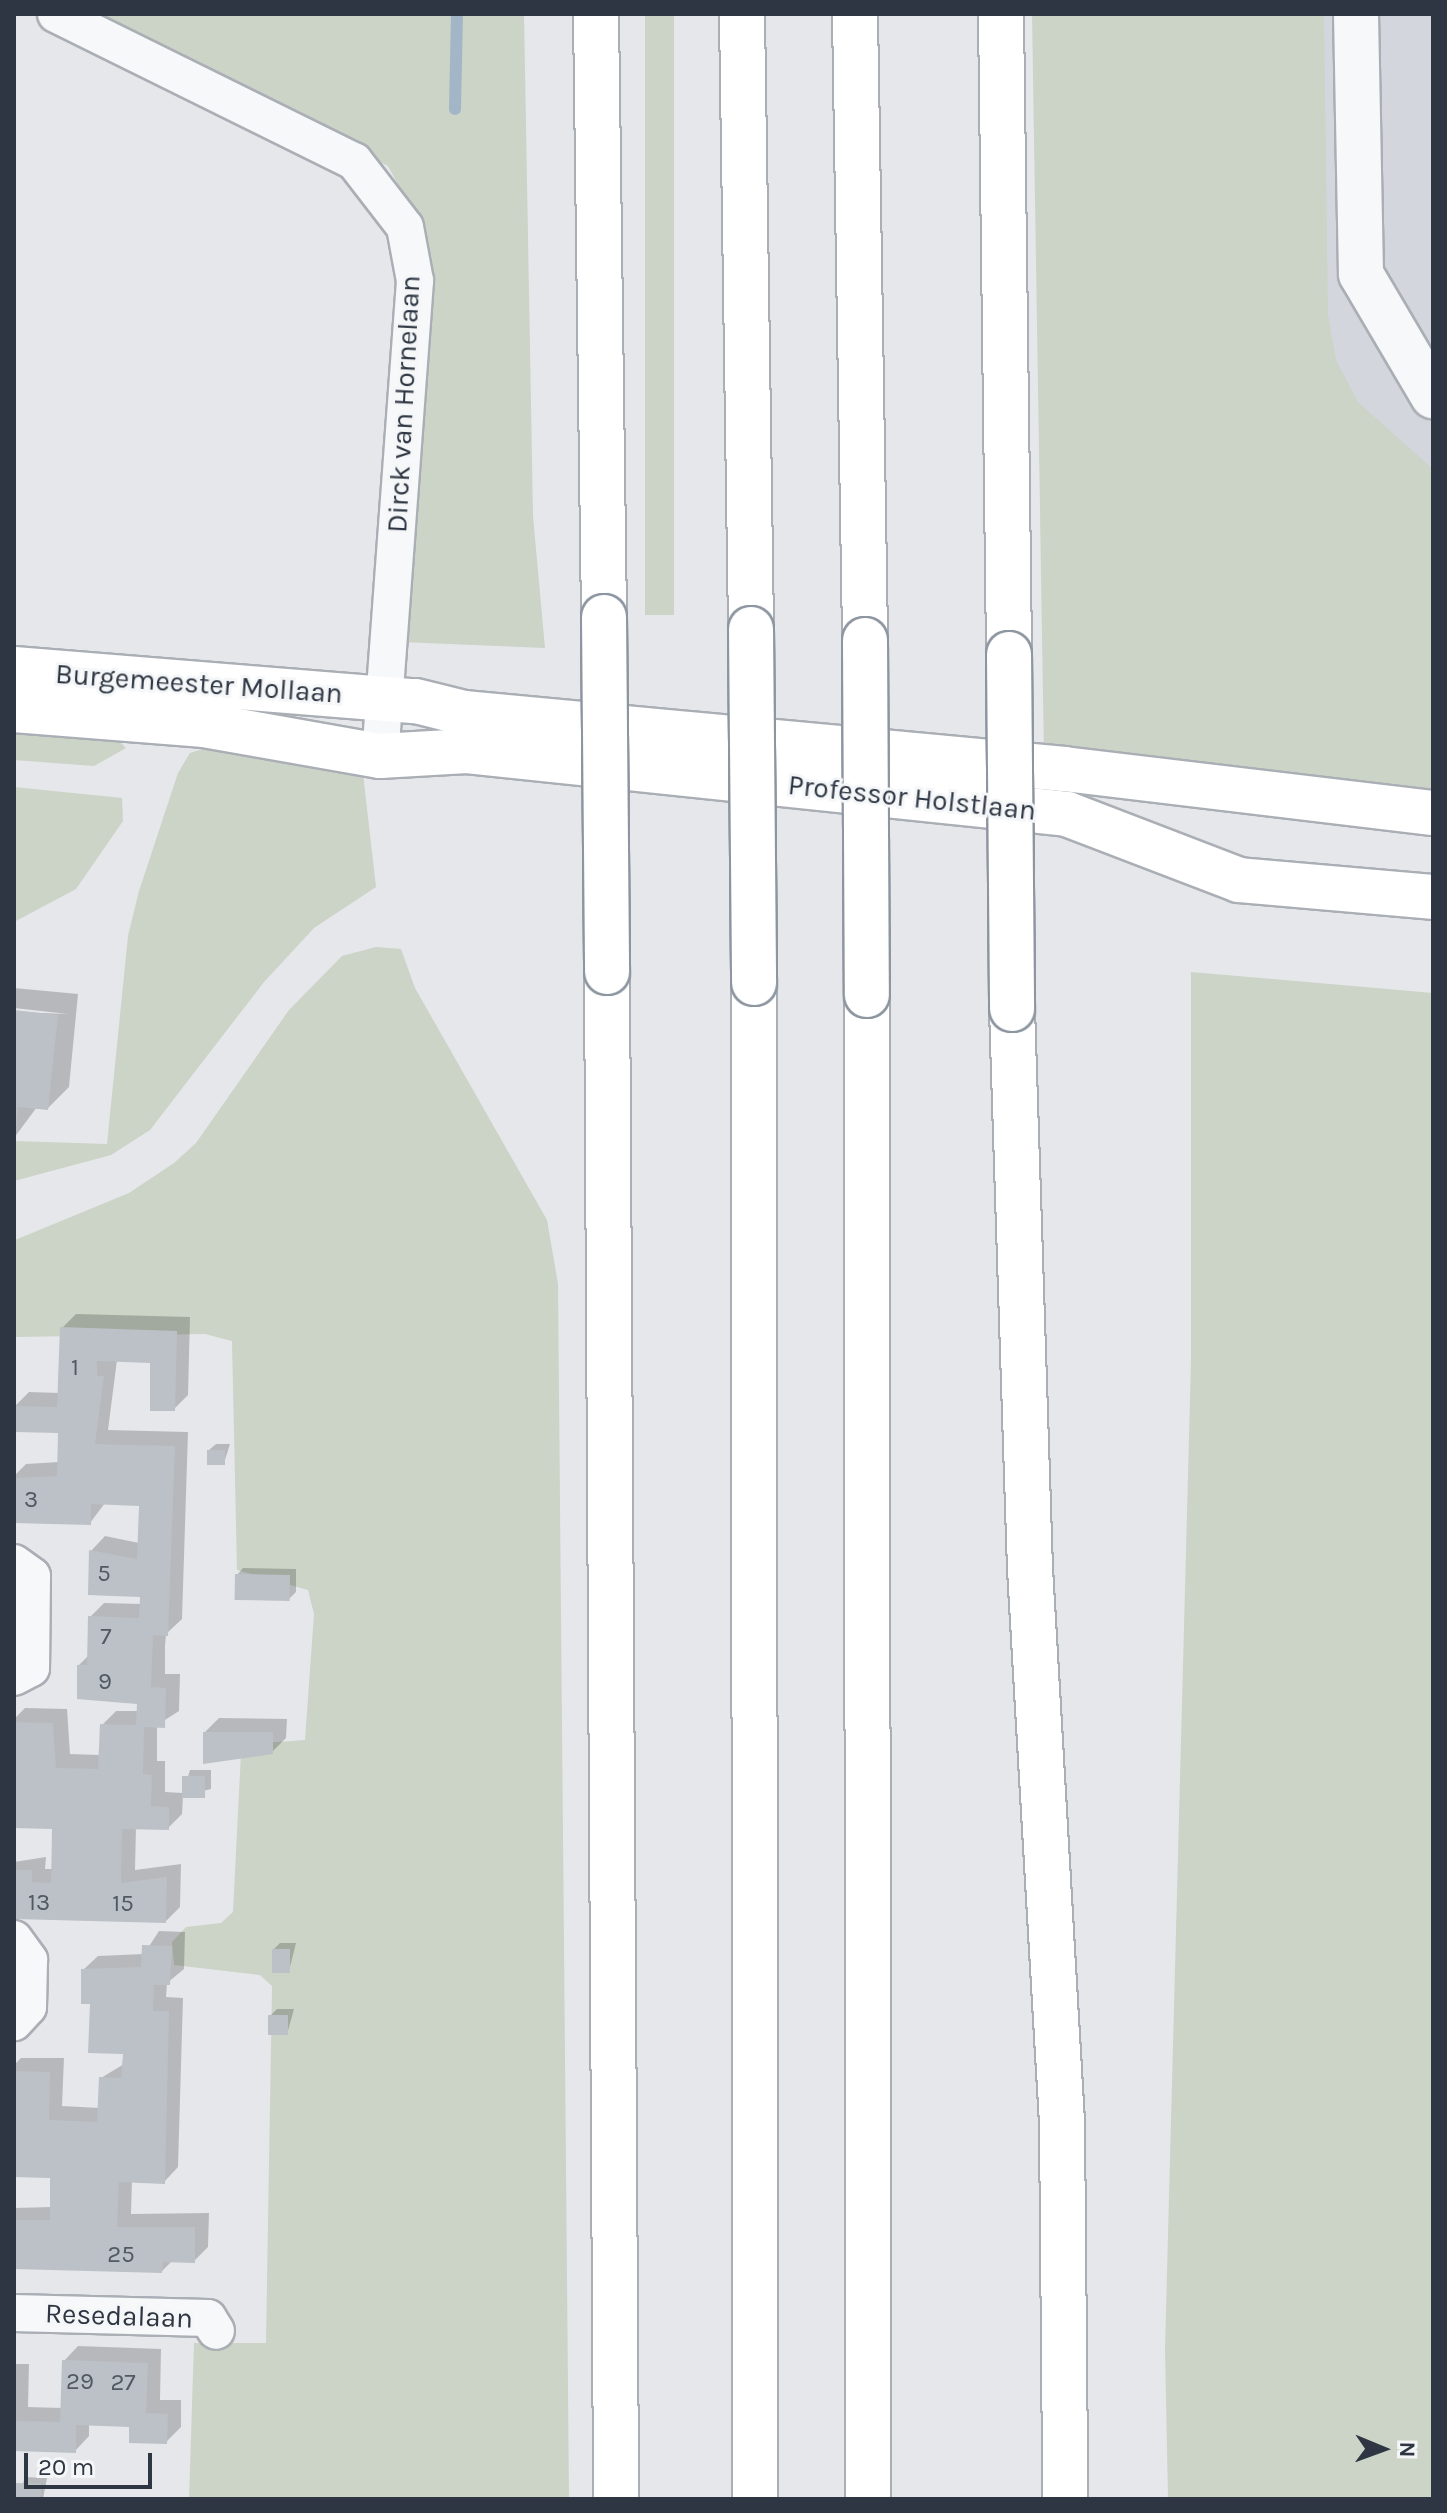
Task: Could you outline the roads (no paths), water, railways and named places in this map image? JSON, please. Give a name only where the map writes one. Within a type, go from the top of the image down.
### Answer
[{"type":"main road","points":[[596,14],[607,972],[616,2499]]},
{"type":"main road","points":[[742,14],[754,983],[755,2499]]},
{"type":"main road","points":[[855,14],[867,995],[868,2499]]},
{"type":"main road","points":[[1001,14],[1012,1009],[1030,1569],[1062,2122],[1065,2499]]},
{"type":"main road","name":"Burgemeester Mollaan","points":[[14,669],[384,697]]},
{"type":"main road","name":"Professor Holstlaan","points":[[384,697],[464,713],[1064,769],[1433,813]]},
{"type":"main road","name":"Burgemeester Mollaan","points":[[14,710],[204,725],[380,756]]},
{"type":"main road","name":"Professor Holstlaan","points":[[380,756],[467,751],[1067,814],[1239,880],[1433,897]]},
{"type":"street","name":"Dirck van Hornelaan","points":[[56,14],[354,161],[405,227],[415,281],[380,756]]},
{"type":"street","points":[[1356,14],[1361,274],[1433,396]]},
{"type":"street","points":[[14,1563],[32,1576],[31,1668],[14,1677]]},
{"type":"street","points":[[14,1939],[29,1960],[28,2007],[14,2022]]},
{"type":"street","name":"Resedalaan","points":[[14,2313],[208,2318],[216,2331]]},
{"type":"waterway","points":[[455,109],[457,14]]}]
